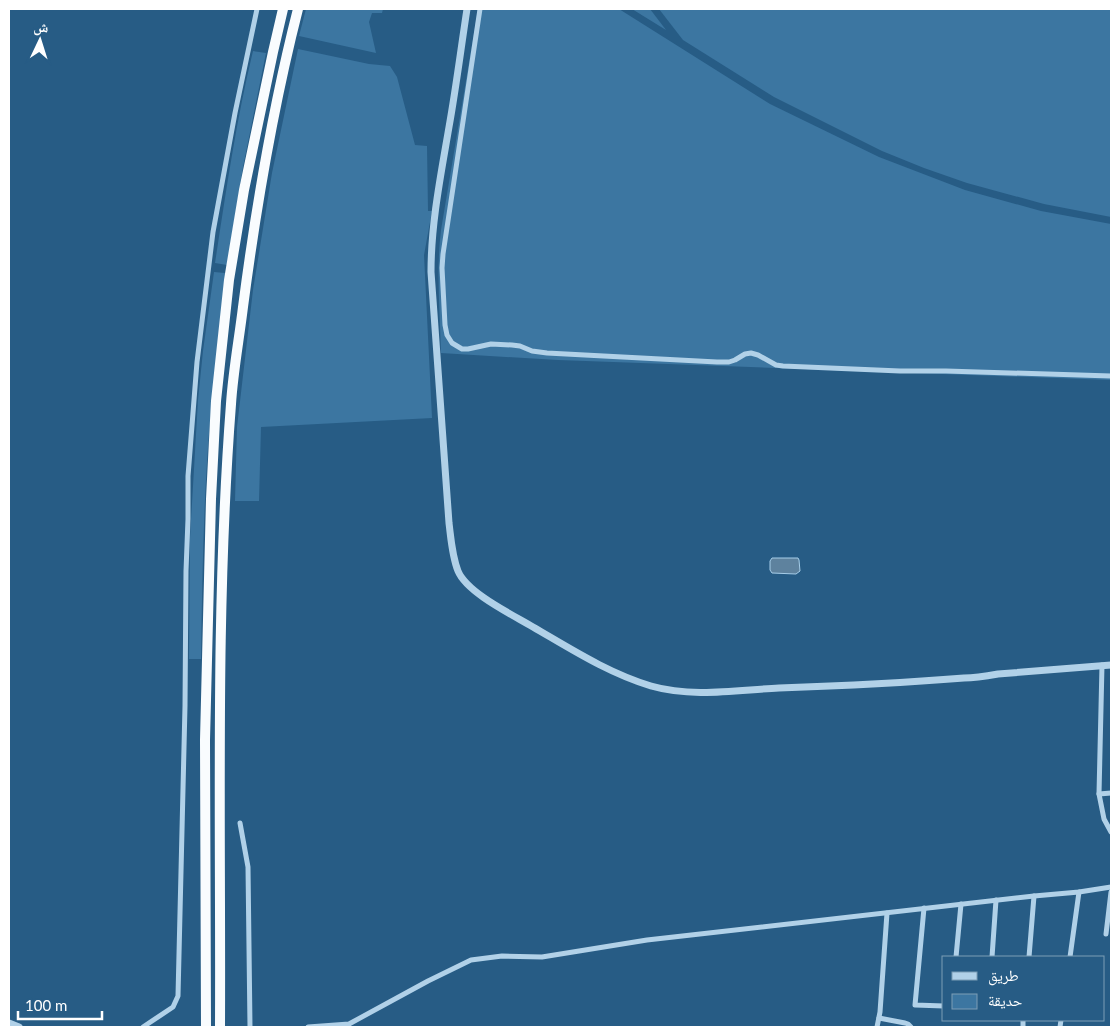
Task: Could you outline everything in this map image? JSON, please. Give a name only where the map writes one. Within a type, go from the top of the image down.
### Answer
[{"type":"highway","points":[[206,1027],[205,740],[211,499],[216,401],[229,280],[244,190],[283,9]]},
{"type":"highway","points":[[220,1027],[221,611],[225,495],[231,401],[260,193],[287,54],[298,9]]},
{"type":"street","points":[[143,1027],[172,1007],[178,996],[188,476],[199,344],[214,232],[235,113],[257,9]]},
{"type":"street","points":[[467,9],[441,173],[431,254],[431,272],[452,552],[458,573],[468,585],[486,600],[604,667],[652,686],[673,690],[727,692],[858,686],[1111,665]]},
{"type":"street","points":[[480,9],[442,268],[446,330],[449,340],[462,349],[491,344],[512,345],[547,353],[717,362],[729,362],[752,353],[776,365],[783,366],[1111,376]]},
{"type":"street","points":[[1102,665],[1099,794],[1104,820],[1111,832]]},
{"type":"street","points":[[1099,794],[1111,793]]},
{"type":"street","points":[[240,823],[248,867],[250,1027]]},
{"type":"street","points":[[308,1027],[350,1024],[428,981],[471,960],[502,956],[542,957],[647,940],[1111,888]]},
{"type":"street","points":[[1070,956],[1079,892]]},
{"type":"street","points":[[1106,934],[1111,892]]},
{"type":"street","points":[[1029,956],[1034,896]]},
{"type":"street","points":[[992,956],[996,900]]},
{"type":"street","points":[[956,956],[961,904]]},
{"type":"street","points":[[924,908],[915,1005],[942,1006]]},
{"type":"street","points":[[877,1027],[887,913]]},
{"type":"street","points":[[879,1018],[905,1023],[911,1027]]},
{"type":"street","points":[[9,1023],[19,1027]]},
{"type":"green space","points":[[306,9],[383,9],[382,13],[372,13],[369,22],[376,53],[299,36]]},
{"type":"green space","points":[[478,9],[619,9],[770,104],[879,157],[965,190],[1041,211],[1111,224],[1111,380],[558,360],[441,353],[439,276],[441,230]]},
{"type":"green space","points":[[632,9],[650,9],[666,30]]},
{"type":"green space","points":[[659,9],[1111,9],[1111,217],[1044,204],[967,183],[882,151],[774,97],[683,40]]},
{"type":"green space","points":[[298,49],[369,64],[390,66],[397,77],[415,145],[427,146],[428,211],[432,211],[424,255],[432,418],[261,427],[259,501],[235,501],[237,427],[253,290],[272,173]]},
{"type":"green space","points":[[253,51],[266,53],[243,167],[227,265],[215,263],[236,130]]},
{"type":"green space","points":[[214,272],[225,273],[207,462],[201,659],[189,659],[190,538],[198,400]]},
{"type":"shaded area","points":[[772,558],[798,558],[800,571],[796,574],[772,573],[770,561]]}]
